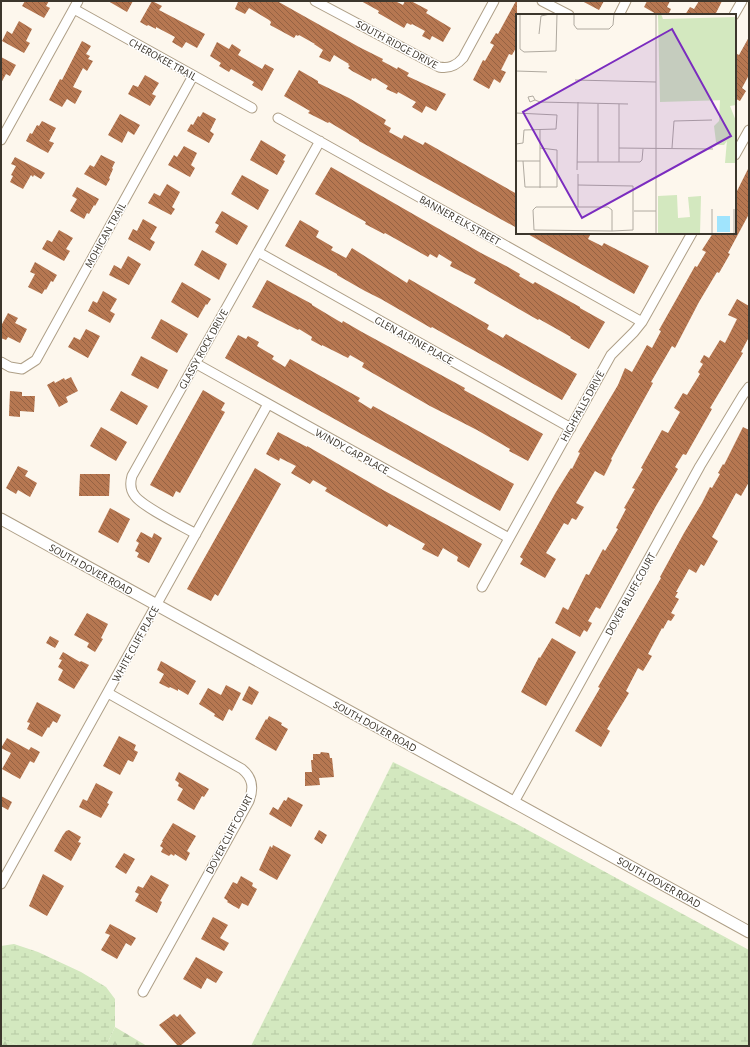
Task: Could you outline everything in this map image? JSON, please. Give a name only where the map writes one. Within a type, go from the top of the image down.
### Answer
[{"type":"street","name":"SOUTH RIDGE DRIVE","points":[[315,1],[439,67],[448,68],[455,65],[463,58],[494,1]]},
{"type":"street","points":[[542,1],[567,14]]},
{"type":"street","points":[[620,14],[626,1]]},
{"type":"street","points":[[735,14],[742,1]]},
{"type":"street","points":[[1,140],[76,5]]},
{"type":"street","name":"CHEROKEE TRAIL","points":[[76,5],[193,76],[252,108]]},
{"type":"street","name":"MOHICAN TRAIL","points":[[1,362],[10,366],[22,368],[36,360],[193,76]]},
{"type":"street","name":"BANNER ELK STREET","points":[[278,118],[642,322]]},
{"type":"street","points":[[736,153],[749,130]]},
{"type":"street","name":"GLASSY ROCK DRIVE","points":[[196,534],[144,504],[135,497],[131,489],[132,476],[320,141]]},
{"type":"street","name":"HIGHFALLS DRIVE","points":[[482,587],[611,356],[642,322],[691,234]]},
{"type":"street","name":"GLEN ALPINE PLACE","points":[[258,252],[571,428]]},
{"type":"street","name":"WINDY GAP PLACE","points":[[196,363],[509,538]]},
{"type":"street","name":"DOVER BLUFF COURT","points":[[514,802],[700,466],[749,387]]},
{"type":"street","name":"WHITE CLIFF PLACE","points":[[1,884],[268,404]]},
{"type":"street","name":"SOUTH DOVER ROAD","points":[[1,519],[749,932]]},
{"type":"street","name":"DOVER CLIFF COURT","points":[[108,693],[242,769],[247,773],[252,784],[252,794],[249,801],[143,992]]},
{"type":"green space","points":[[393,762],[515,823],[749,950],[749,1046],[251,1046]]},
{"type":"green space","points":[[14,944],[38,952],[81,972],[106,987],[115,999],[115,1027],[106,1046],[20,1046],[1,1039],[1,946]]},
{"type":"green space","points":[[115,1027],[147,1046],[106,1046]]},
{"type":"green space","points":[[1,1039],[20,1046],[1,1046]]},
{"type":"building","points":[[25,1],[49,1],[46,6],[50,8],[44,18],[22,6]]},
{"type":"building","points":[[108,1],[133,1],[127,12]]},
{"type":"building","points":[[152,1],[162,6],[159,10],[205,34],[197,48],[186,42],[182,48],[172,42],[175,37],[156,27],[156,29],[140,22]]},
{"type":"building","points":[[236,1],[277,1],[383,59],[382,61],[397,69],[398,67],[409,73],[407,76],[446,94],[436,111],[426,106],[422,113],[412,107],[416,102],[398,92],[397,94],[386,89],[388,86],[375,78],[372,78],[371,81],[352,71],[348,68],[350,66],[348,65],[349,64],[334,55],[330,62],[319,57],[323,50],[299,35],[296,35],[294,38],[270,25],[271,22],[269,20],[249,8],[245,14],[235,9],[238,2]]},
{"type":"building","points":[[361,1],[395,1],[403,5],[405,1],[411,1],[428,10],[426,13],[451,28],[443,42],[432,36],[430,40],[422,36],[425,31],[407,23],[404,28]]},
{"type":"building","points":[[517,1],[516,48],[512,55],[509,54],[501,70],[506,72],[500,83],[494,79],[489,89],[473,80],[483,60],[485,61],[494,45],[490,43],[496,33],[498,34]]},
{"type":"building","points":[[582,1],[604,1],[599,10]]},
{"type":"building","points":[[647,1],[670,1],[667,7],[671,9],[668,14],[656,14],[644,7]]},
{"type":"building","points":[[699,1],[722,1],[716,14],[686,14],[690,7],[694,9]]},
{"type":"building","points":[[19,21],[32,29],[26,41],[30,43],[24,53],[2,41],[7,31],[12,34]]},
{"type":"building","points":[[749,37],[749,75],[742,88],[746,91],[740,101],[736,99],[736,54],[739,55]]},
{"type":"building","points":[[82,41],[91,46],[86,54],[90,56],[88,59],[93,61],[87,71],[83,68],[73,87],[82,91],[75,104],[67,99],[62,107],[49,100],[60,79],[62,80]]},
{"type":"building","points":[[217,42],[229,49],[232,44],[241,50],[238,55],[262,69],[265,64],[274,69],[262,91],[252,85],[254,82],[231,69],[229,72],[219,66],[221,63],[210,56]]},
{"type":"building","points":[[1,57],[16,65],[10,76],[6,74],[1,83]]},
{"type":"building","points":[[299,70],[318,81],[318,83],[349,98],[386,120],[384,124],[391,128],[389,132],[402,139],[404,135],[423,145],[425,142],[516,193],[516,227],[359,141],[329,122],[328,123],[308,113],[310,111],[284,96]]},
{"type":"building","points":[[145,75],[159,83],[152,94],[156,96],[150,106],[128,94],[133,85],[138,87]]},
{"type":"building","points":[[203,112],[216,119],[210,131],[214,134],[209,143],[187,131],[191,124],[193,125],[198,116],[200,117]]},
{"type":"building","points":[[120,114],[140,125],[134,135],[128,131],[122,143],[108,135]]},
{"type":"building","points":[[42,121],[56,128],[49,141],[54,143],[48,153],[26,141],[30,133],[32,134],[37,125],[39,126]]},
{"type":"building","points":[[261,140],[286,155],[283,160],[285,161],[277,175],[250,160]]},
{"type":"building","points":[[184,146],[197,153],[191,165],[195,168],[190,177],[168,165],[174,155],[177,157]]},
{"type":"building","points":[[101,155],[115,162],[109,178],[110,179],[106,186],[84,174],[90,165],[94,167]]},
{"type":"building","points":[[15,157],[45,173],[41,179],[31,175],[23,189],[10,182],[13,176],[11,175],[16,166],[11,164]]},
{"type":"building","points":[[331,167],[508,267],[520,274],[519,276],[533,284],[535,282],[605,322],[589,349],[570,338],[571,337],[474,283],[476,279],[450,266],[452,262],[439,254],[437,258],[430,254],[428,257],[385,233],[384,234],[365,224],[366,222],[315,194]]},
{"type":"building","points":[[749,167],[749,214],[728,253],[730,254],[699,302],[675,348],[672,346],[651,382],[653,383],[611,459],[612,460],[604,476],[595,471],[576,503],[584,507],[576,520],[572,518],[568,525],[564,523],[546,553],[556,559],[545,578],[520,564],[523,559],[520,557],[556,492],[571,468],[572,469],[580,453],[578,452],[618,385],[625,368],[632,372],[647,345],[652,348],[661,331],[659,330],[695,266],[697,267],[706,252],[702,250],[712,234],[736,234],[736,193]]},
{"type":"building","points":[[242,175],[269,190],[258,210],[231,194]]},
{"type":"building","points":[[167,184],[180,192],[172,207],[175,209],[171,215],[148,203],[154,193],[160,196]]},
{"type":"building","points":[[77,187],[99,199],[84,219],[70,211],[77,199],[72,196]]},
{"type":"building","points":[[222,211],[248,226],[237,245],[215,232],[219,225],[215,223]]},
{"type":"building","points":[[143,219],[157,227],[150,239],[155,242],[150,251],[128,239],[133,229],[137,231]]},
{"type":"building","points":[[300,220],[319,231],[316,237],[333,247],[331,250],[346,258],[352,248],[407,283],[409,279],[489,325],[487,329],[503,338],[506,334],[577,374],[562,400],[285,246]]},
{"type":"building","points":[[59,230],[73,238],[66,249],[70,251],[64,261],[42,249],[47,240],[52,242]]},
{"type":"building","points":[[528,234],[588,234],[590,235],[588,239],[602,246],[604,243],[649,266],[634,294]]},
{"type":"building","points":[[202,250],[227,264],[219,280],[194,265]]},
{"type":"building","points":[[128,256],[141,264],[129,285],[109,275],[114,265],[121,269]]},
{"type":"building","points":[[35,262],[57,275],[42,294],[28,287],[35,274],[30,272]]},
{"type":"building","points":[[267,280],[312,304],[342,323],[343,321],[465,388],[464,390],[543,434],[528,461],[509,451],[510,449],[477,430],[430,406],[362,367],[364,363],[350,355],[348,358],[322,346],[311,340],[312,337],[299,329],[298,330],[252,307]]},
{"type":"building","points":[[182,282],[211,299],[207,305],[206,304],[198,318],[171,302]]},
{"type":"building","points":[[103,291],[117,299],[110,311],[115,314],[110,323],[88,311],[93,301],[97,303]]},
{"type":"building","points":[[737,299],[749,306],[749,337],[741,352],[743,353],[710,408],[712,409],[686,455],[683,454],[675,467],[678,469],[656,506],[600,609],[596,607],[588,621],[592,623],[587,632],[584,630],[580,637],[555,623],[563,607],[568,610],[586,574],[589,575],[603,549],[605,551],[618,529],[616,528],[626,509],[624,508],[635,489],[632,488],[643,469],[641,468],[662,430],[668,433],[680,412],[674,408],[683,393],[687,395],[700,374],[698,372],[703,364],[700,362],[704,355],[709,358],[720,340],[725,343],[737,319],[728,315]]},
{"type":"building","points":[[8,313],[18,318],[15,323],[27,329],[20,343],[8,337],[6,340],[1,338],[1,326]]},
{"type":"building","points":[[161,319],[188,334],[177,353],[151,338]]},
{"type":"building","points":[[86,329],[100,336],[88,358],[68,347],[74,337],[80,340]]},
{"type":"building","points":[[238,335],[246,339],[248,336],[259,342],[257,346],[274,356],[272,359],[285,367],[290,359],[360,398],[358,401],[371,409],[373,406],[514,484],[500,511],[225,358]]},
{"type":"building","points":[[141,356],[168,370],[158,389],[131,375]]},
{"type":"building","points":[[71,377],[78,391],[66,397],[68,402],[59,407],[47,385],[54,381],[55,383],[64,378],[65,380]]},
{"type":"building","points":[[203,390],[225,403],[221,410],[225,412],[180,493],[176,491],[173,497],[150,485]]},
{"type":"building","points":[[10,391],[22,392],[22,396],[35,396],[34,412],[20,411],[20,417],[9,416]]},
{"type":"building","points":[[121,391],[148,406],[137,425],[110,410]]},
{"type":"building","points":[[101,427],[127,442],[116,461],[90,446]]},
{"type":"building","points":[[743,427],[749,430],[749,482],[741,496],[736,493],[712,537],[718,541],[704,566],[701,564],[696,573],[689,569],[676,592],[678,592],[675,597],[679,599],[671,613],[675,615],[671,621],[668,620],[663,629],[662,628],[648,654],[652,656],[643,671],[638,668],[626,691],[629,693],[607,729],[610,731],[601,747],[575,731],[600,688],[598,687],[661,578],[660,577],[684,533],[710,487],[712,488],[720,474],[718,473],[723,464],[724,465]]},
{"type":"building","points":[[278,432],[307,446],[383,490],[482,544],[469,568],[457,561],[458,557],[443,548],[438,557],[422,549],[425,544],[389,524],[387,527],[325,491],[327,488],[313,480],[310,484],[291,473],[296,466],[280,458],[279,461],[266,454]]},
{"type":"building","points":[[18,466],[28,471],[25,476],[37,483],[30,497],[18,490],[16,494],[6,488]]},
{"type":"building","points":[[255,468],[281,484],[218,596],[215,594],[211,601],[187,589]]},
{"type":"building","points":[[80,474],[110,474],[109,496],[79,496]]},
{"type":"building","points":[[110,508],[130,519],[118,543],[98,532]]},
{"type":"building","points":[[141,532],[152,538],[154,533],[162,538],[149,563],[137,557],[139,553],[135,551],[139,543],[136,541]]},
{"type":"building","points":[[87,613],[108,624],[101,638],[103,639],[95,652],[87,647],[89,643],[74,635]]},
{"type":"building","points":[[50,636],[59,641],[55,648],[46,643]]},
{"type":"building","points":[[552,638],[576,652],[546,706],[521,692],[539,657],[540,658]]},
{"type":"building","points":[[63,652],[80,662],[81,661],[89,665],[74,689],[58,680],[63,670],[58,667],[62,660],[59,659]]},
{"type":"building","points":[[161,661],[196,681],[188,695],[178,689],[178,691],[159,683],[164,674],[157,670]]},
{"type":"building","points":[[226,685],[241,693],[232,711],[229,709],[223,721],[199,704],[208,688],[221,695]]},
{"type":"building","points":[[249,686],[259,692],[252,705],[242,700]]},
{"type":"building","points":[[37,702],[61,715],[57,723],[53,721],[42,737],[27,729],[30,723],[27,722]]},
{"type":"building","points":[[269,716],[282,723],[281,725],[288,729],[276,751],[255,739]]},
{"type":"building","points":[[119,736],[136,745],[134,750],[138,752],[133,762],[128,760],[120,775],[103,766]]},
{"type":"building","points":[[7,738],[29,750],[31,747],[40,752],[34,763],[30,761],[20,779],[2,769],[11,753],[1,748]]},
{"type":"building","points":[[321,752],[329,753],[330,758],[332,758],[334,777],[319,778],[320,785],[305,786],[305,772],[312,772],[311,760],[313,760],[313,754],[320,754]]},
{"type":"building","points":[[179,772],[209,789],[204,797],[202,796],[194,810],[177,800],[183,789],[178,786],[179,783],[175,780]]},
{"type":"building","points":[[96,783],[113,792],[107,803],[109,804],[101,818],[79,807],[83,799],[87,801]]},
{"type":"building","points":[[1,796],[12,802],[8,810],[1,806]]},
{"type":"building","points":[[288,797],[303,805],[291,827],[269,814],[273,807],[278,810],[284,800],[286,801]]},
{"type":"building","points":[[173,823],[196,836],[187,851],[190,853],[186,861],[175,854],[174,856],[171,854],[169,856],[161,852],[163,848],[160,846],[162,841]]},
{"type":"building","points":[[69,830],[81,837],[78,842],[81,843],[71,861],[54,851],[63,835]]},
{"type":"building","points":[[319,830],[327,835],[322,844],[314,839]]},
{"type":"building","points":[[273,845],[291,855],[277,880],[259,870],[270,846],[272,848]]},
{"type":"building","points":[[124,853],[135,859],[126,874],[115,867]]},
{"type":"building","points":[[43,874],[64,886],[47,916],[29,906]]},
{"type":"building","points":[[151,875],[169,885],[160,901],[162,902],[157,913],[135,901],[139,894],[135,892],[138,886],[143,888]]},
{"type":"building","points":[[241,876],[253,883],[252,886],[257,889],[248,906],[242,903],[239,909],[227,902],[228,901],[224,898],[233,882],[237,884]]},
{"type":"building","points":[[213,917],[228,925],[220,938],[229,943],[224,951],[201,939]]},
{"type":"building","points":[[110,924],[136,938],[131,946],[126,943],[117,959],[101,950],[110,935],[105,933]]},
{"type":"building","points":[[196,957],[223,972],[216,983],[207,978],[201,989],[183,979]]},
{"type":"building","points":[[174,1014],[177,1017],[180,1014],[196,1033],[180,1046],[178,1046],[159,1025]]}]
